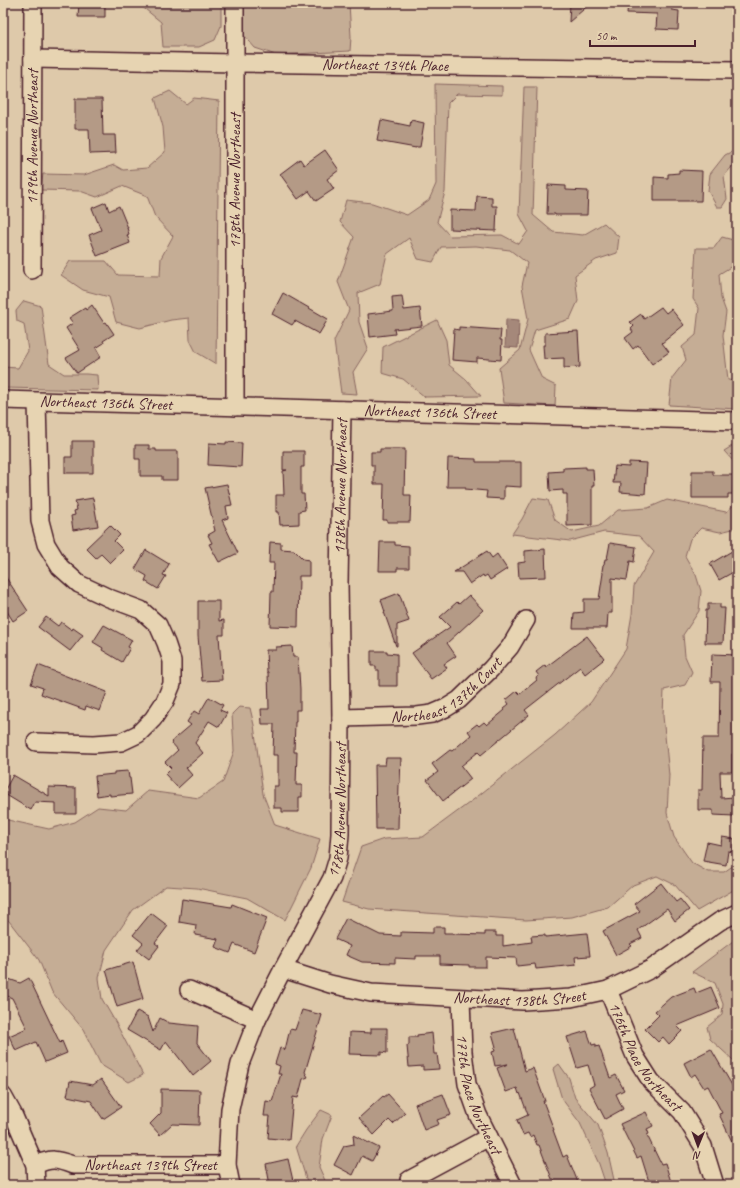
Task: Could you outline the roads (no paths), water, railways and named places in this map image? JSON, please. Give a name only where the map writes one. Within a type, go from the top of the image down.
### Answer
[{"type":"street","name":"179th Avenue Northeast","points":[[32,270],[33,3]]},
{"type":"street","name":"178th Avenue Northeast","points":[[235,3],[235,407]]},
{"type":"street","name":"Northeast 134th Place","points":[[33,59],[235,64],[737,70]]},
{"type":"street","name":"Northeast 136th Street","points":[[3,400],[737,421]]},
{"type":"street","points":[[36,742],[94,744],[120,742],[138,734],[153,719],[165,701],[172,684],[172,661],[158,625],[141,610],[109,598],[79,584],[60,567],[46,544],[40,521],[37,402]]},
{"type":"street","name":"178th Avenue Northeast","points":[[231,1185],[227,1165],[230,1109],[240,1064],[257,1020],[332,878],[338,858],[340,834],[341,718],[339,583],[342,410]]},
{"type":"street","name":"Northeast 137th Court","points":[[341,718],[417,716],[432,714],[446,708],[459,700],[491,669],[510,647],[526,620]]},
{"type":"street","name":"Northeast 138th Street","points":[[283,969],[330,984],[371,993],[461,999],[523,1001],[571,998],[608,990],[651,969],[720,921],[737,913]]},
{"type":"street","points":[[189,990],[257,1020]]},
{"type":"street","name":"176th Place Northeast","points":[[608,990],[635,1056],[651,1080],[682,1112],[703,1146],[715,1185]]},
{"type":"street","name":"177th Place Northeast","points":[[461,999],[463,1052],[467,1084],[478,1115],[513,1185]]},
{"type":"street","points":[[3,1096],[13,1114],[35,1165],[36,1185]]},
{"type":"street","points":[[409,1180],[489,1137]]},
{"type":"street","name":"Northeast 139th Street","points":[[35,1165],[50,1171],[58,1171],[73,1165],[227,1165]]}]
